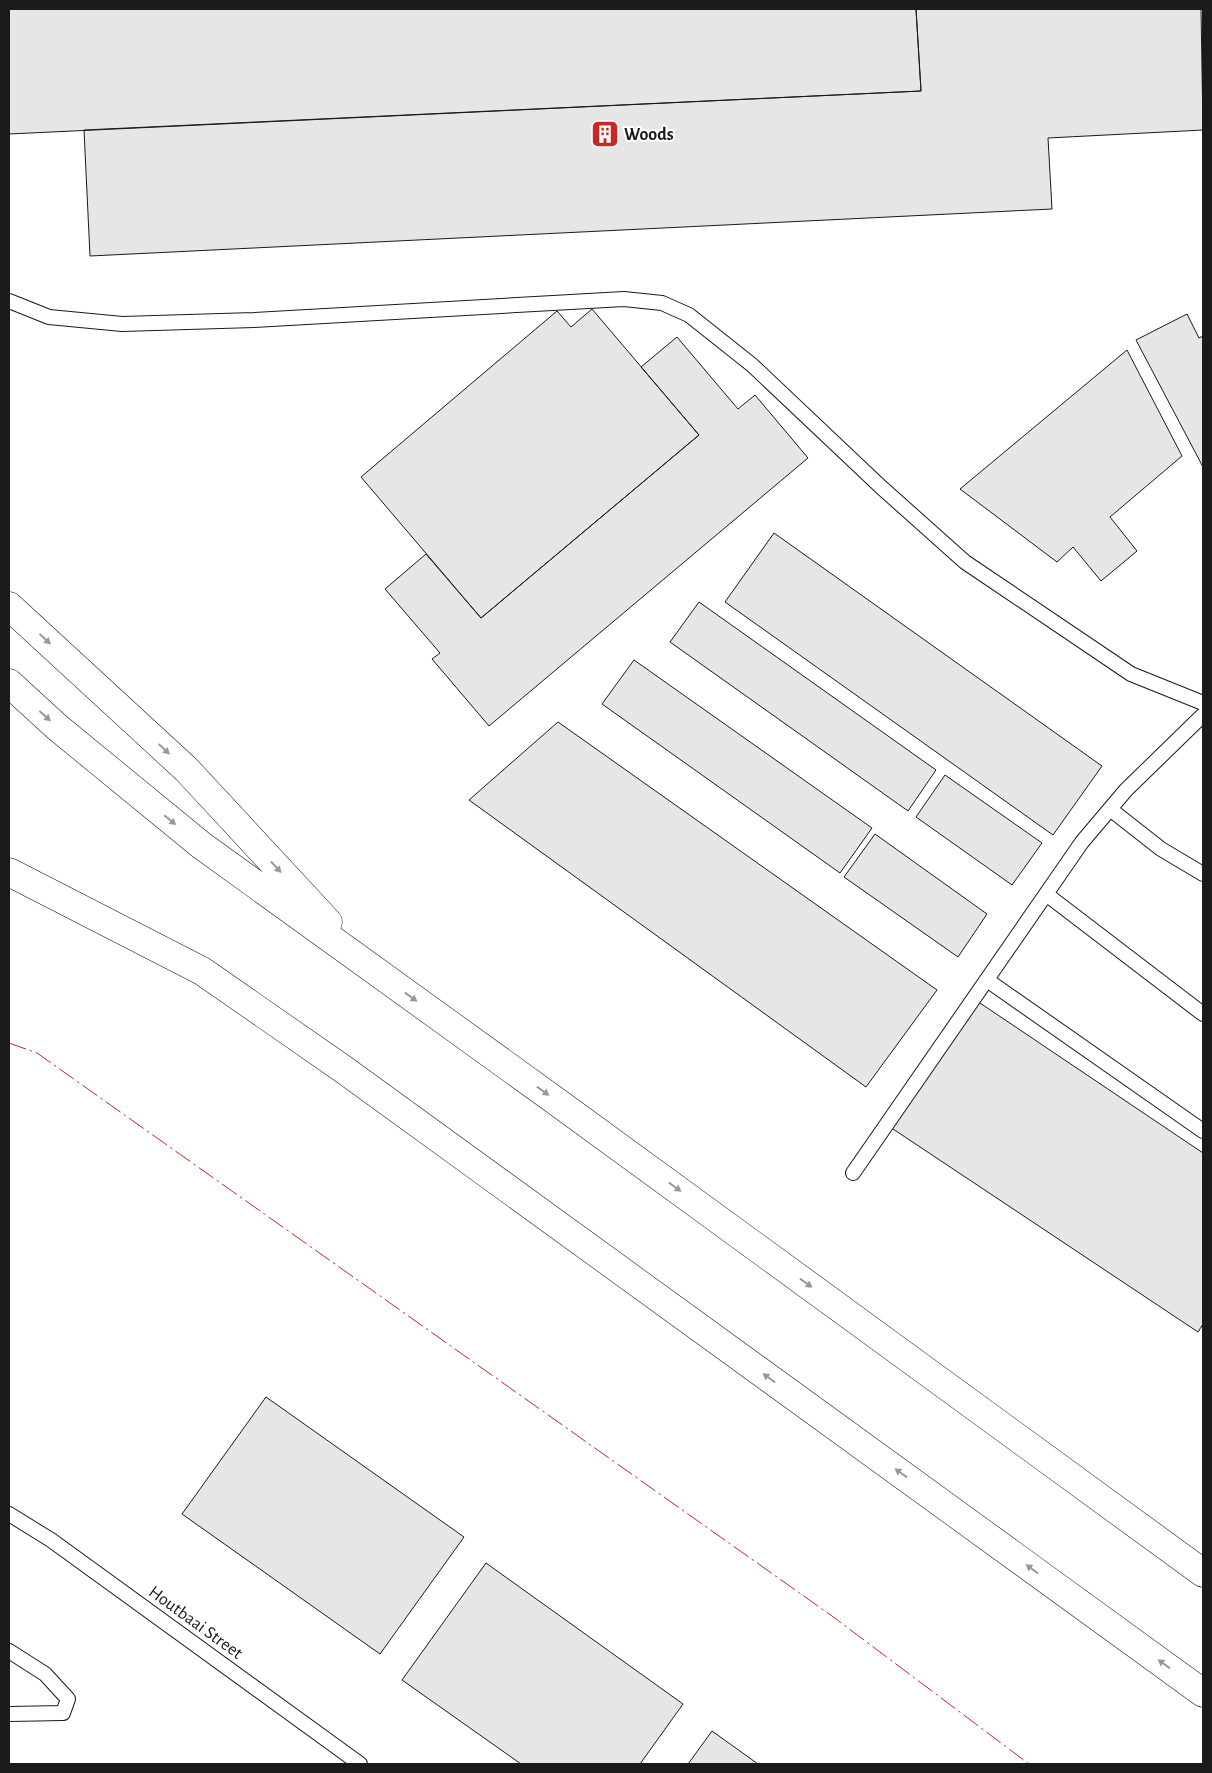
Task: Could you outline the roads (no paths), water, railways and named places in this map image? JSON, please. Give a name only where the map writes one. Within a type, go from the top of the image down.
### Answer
[{"type":"highway","points":[[9,606],[186,769],[371,969]]},
{"type":"highway","points":[[9,683],[57,727],[201,845],[561,1104],[1203,1573]]},
{"type":"highway","points":[[10,873],[202,971],[344,1069],[1203,1693]]},
{"type":"lane","points":[[9,301],[49,317],[122,324],[254,320],[624,299],[662,303],[689,315],[752,365],[881,487],[965,562],[1131,674],[1203,703]]},
{"type":"lane","points":[[854,1172],[1082,842],[1145,770],[1203,715]]},
{"type":"lane","points":[[1110,809],[1161,849],[1203,874]]},
{"type":"lane","points":[[1046,894],[1203,1014]]},
{"type":"lane","points":[[987,980],[1203,1131]]},
{"type":"lane","name":"Houtbaai Street","points":[[9,1514],[51,1540],[360,1764]]},
{"type":"lane","points":[[9,1651],[45,1674],[68,1698],[63,1713],[9,1714]]},
{"type":"place","name":"Woods","points":[[605,134]]}]
